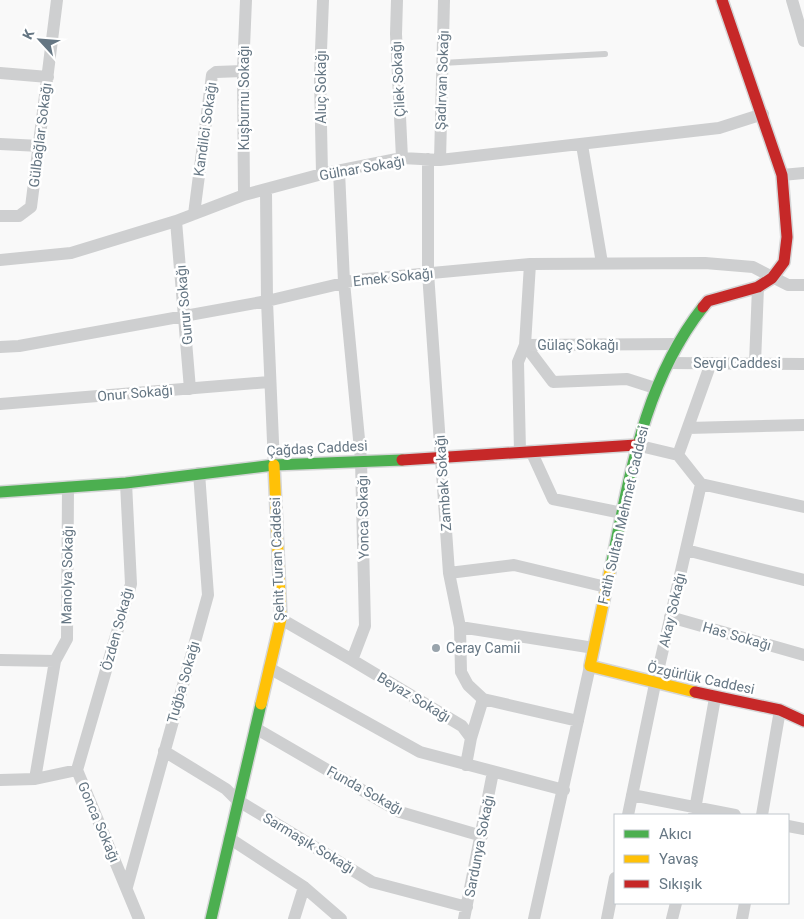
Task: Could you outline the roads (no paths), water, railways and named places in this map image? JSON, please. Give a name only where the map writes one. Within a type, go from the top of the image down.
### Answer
[{"type":"street","name":"Gülbağlar Sokağı","points":[[0,216],[19,216],[31,207],[57,0]]},
{"type":"street","name":"Kuşburnu Sokağı","points":[[244,195],[243,70],[246,0]]},
{"type":"street","name":"Aluç Sokağı","points":[[322,174],[320,76],[323,0]]},
{"type":"street","name":"Çilek Sokağı","points":[[397,0],[396,34],[402,158]]},
{"type":"street","name":"Şadırvan Sokağı","points":[[434,160],[445,0]]},
{"type":"street","name":"Fatih Sultan Mehmet Caddesi","points":[[534,919],[564,790],[636,446],[655,388],[688,326],[708,301],[758,287],[772,278],[784,262],[788,237],[782,174],[763,114],[722,0]]},
{"type":"street","points":[[792,0],[804,41]]},
{"type":"street","name":"Kandilci Sokağı","points":[[194,214],[212,75],[216,72],[243,70]]},
{"type":"street","points":[[0,73],[48,77]]},
{"type":"street","name":"Gülnar Sokağı","points":[[0,260],[71,253],[176,221],[244,195],[266,191],[322,174],[402,158],[434,160],[582,145],[719,128],[763,114]]},
{"type":"street","points":[[0,144],[40,146]]},
{"type":"street","points":[[582,145],[602,263]]},
{"type":"street","name":"Zambak Sokağı","points":[[434,160],[428,273],[449,573],[460,626],[461,672],[468,685],[482,699]]},
{"type":"street","name":"Yonca Sokağı","points":[[339,171],[344,282],[361,460],[365,626],[352,660]]},
{"type":"street","points":[[782,174],[804,173]]},
{"type":"street","name":"Şehit Turan Caddesi","points":[[211,919],[237,800],[281,619],[267,301],[266,191]]},
{"type":"street","name":"Gurur Sokağı","points":[[176,221],[186,317],[190,389]]},
{"type":"street","name":"Emek Sokağı","points":[[0,347],[20,346],[186,317],[267,301],[344,282],[530,264],[704,263],[743,266],[762,270],[772,278],[788,284],[804,285]]},
{"type":"street","points":[[530,264],[525,345],[553,382],[627,379],[655,388]]},
{"type":"street","points":[[755,364],[758,287]]},
{"type":"street","name":"Gülaç Sokağı","points":[[526,451],[518,362],[525,345],[679,344]]},
{"type":"street","name":"Sevgi Caddesi","points":[[670,363],[804,364]]},
{"type":"street","points":[[678,455],[711,363]]},
{"type":"street","name":"Onur Sokağı","points":[[0,404],[270,382]]},
{"type":"street","points":[[688,428],[804,425]]},
{"type":"street","points":[[636,446],[678,455],[701,484],[804,507]]},
{"type":"street","name":"Çağdaş Caddesi","points":[[0,492],[126,483],[274,465],[361,460],[442,459],[526,451],[636,446]]},
{"type":"street","points":[[526,451],[553,499],[622,513]]},
{"type":"street","name":"Tuğba Sokağı","points":[[127,887],[208,595],[199,474]]},
{"type":"street","name":"Özden Sokağı","points":[[77,770],[131,584],[126,483]]},
{"type":"street","name":"Akay Sokağı","points":[[628,814],[655,684],[701,484]]},
{"type":"street","name":"Manolya Sokağı","points":[[35,779],[55,661],[67,639],[68,487]]},
{"type":"street","points":[[686,550],[804,580]]},
{"type":"street","points":[[449,573],[514,565],[606,587]]},
{"type":"street","name":"Has Sokağı","points":[[670,617],[804,655]]},
{"type":"street","points":[[281,619],[352,660]]},
{"type":"street","points":[[460,626],[594,648]]},
{"type":"street","points":[[0,660],[55,661]]},
{"type":"street","name":"Beyaz Sokağı","points":[[352,660],[462,726],[471,738]]},
{"type":"street","name":"Özgürlük Caddesi","points":[[590,666],[715,698],[780,710],[804,721]]},
{"type":"street","points":[[269,668],[420,752],[564,790]]},
{"type":"street","points":[[695,811],[715,698]]},
{"type":"street","points":[[466,765],[471,738],[482,699],[578,721]]},
{"type":"street","points":[[762,814],[780,710]]},
{"type":"street","name":"Funda Sokağı","points":[[255,728],[400,812],[482,836]]},
{"type":"street","name":"Sarmaşık Sokağı","points":[[164,751],[226,788],[237,800],[372,882],[466,913]]},
{"type":"street","name":"Gonca Sokağı","points":[[0,780],[35,779],[77,770],[139,919]]},
{"type":"street","name":"Sardunya Sokağı","points":[[466,913],[493,772]]},
{"type":"street","points":[[632,795],[695,811],[725,814]]},
{"type":"street","points":[[789,826],[804,829]]},
{"type":"street","points":[[229,838],[304,887],[341,919]]},
{"type":"street","points":[[607,919],[614,883]]},
{"type":"street","points":[[294,919],[304,887]]},
{"type":"street","points":[[672,919],[676,904]]},
{"type":"street","points":[[742,919],[745,904]]},
{"type":"lane","points":[[442,63],[605,54]]},
{"type":"place","name":"Ceray Camii","points":[[436,648]]}]
